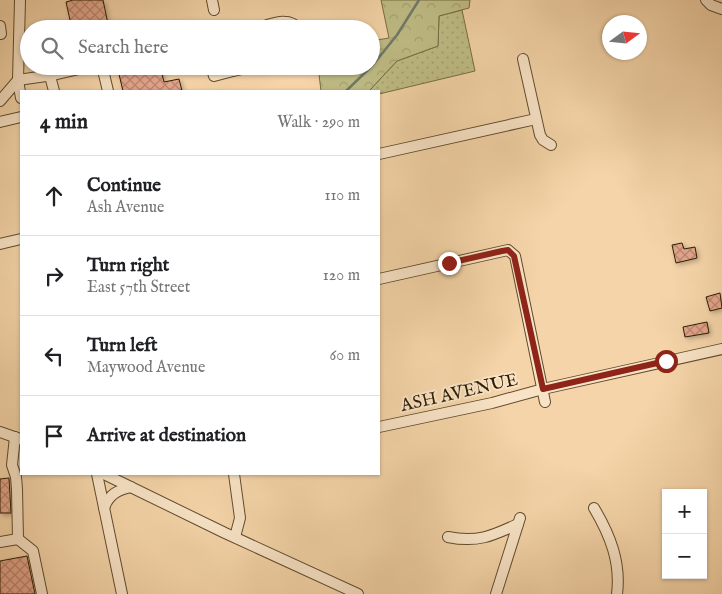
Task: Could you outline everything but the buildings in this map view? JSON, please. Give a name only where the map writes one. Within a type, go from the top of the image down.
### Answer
[{"type":"street","points":[[20,0],[18,80],[20,92]]},
{"type":"street","points":[[706,0],[711,5],[722,9]]},
{"type":"street","points":[[523,59],[540,135],[543,140],[551,145]]},
{"type":"street","points":[[0,101],[18,80],[54,75]]},
{"type":"street","points":[[104,75],[108,90]]},
{"type":"street","points":[[50,76],[54,90]]},
{"type":"street","points":[[0,122],[20,117]]},
{"type":"street","points":[[380,154],[536,119]]},
{"type":"street","points":[[0,244],[20,239]]},
{"type":"street","points":[[380,279],[508,250],[514,256],[545,402]]},
{"type":"street","name":"ASH AVENUE","points":[[380,427],[492,403],[543,389],[722,349]]},
{"type":"street","points":[[0,432],[18,438],[12,465],[18,489],[18,540]]},
{"type":"street","points":[[97,475],[122,594]]},
{"type":"street","points":[[106,475],[358,594]]},
{"type":"street","points":[[234,475],[240,518],[239,527],[234,537]]},
{"type":"street","points":[[104,508],[112,494],[131,487]]},
{"type":"street","points":[[594,508],[608,533],[617,564],[618,594]]},
{"type":"street","points":[[448,537],[479,540],[496,534],[519,521],[496,594]]},
{"type":"street","points":[[0,542],[18,540],[33,550],[42,594]]},
{"type":"green space","points":[[381,0],[470,0],[469,8],[439,16],[438,46],[397,61],[370,90],[321,90],[319,75],[380,75],[380,40],[389,38]]},
{"type":"green space","points":[[462,10],[475,71],[380,94],[380,90],[370,90],[397,61],[438,46],[439,16]]},
{"type":"waterway","points":[[380,56],[397,35],[419,0]]},
{"type":"waterway","points":[[347,90],[363,75]]},
{"type":"route","points":[[449,263],[508,250],[514,256],[543,389],[666,361]]}]
